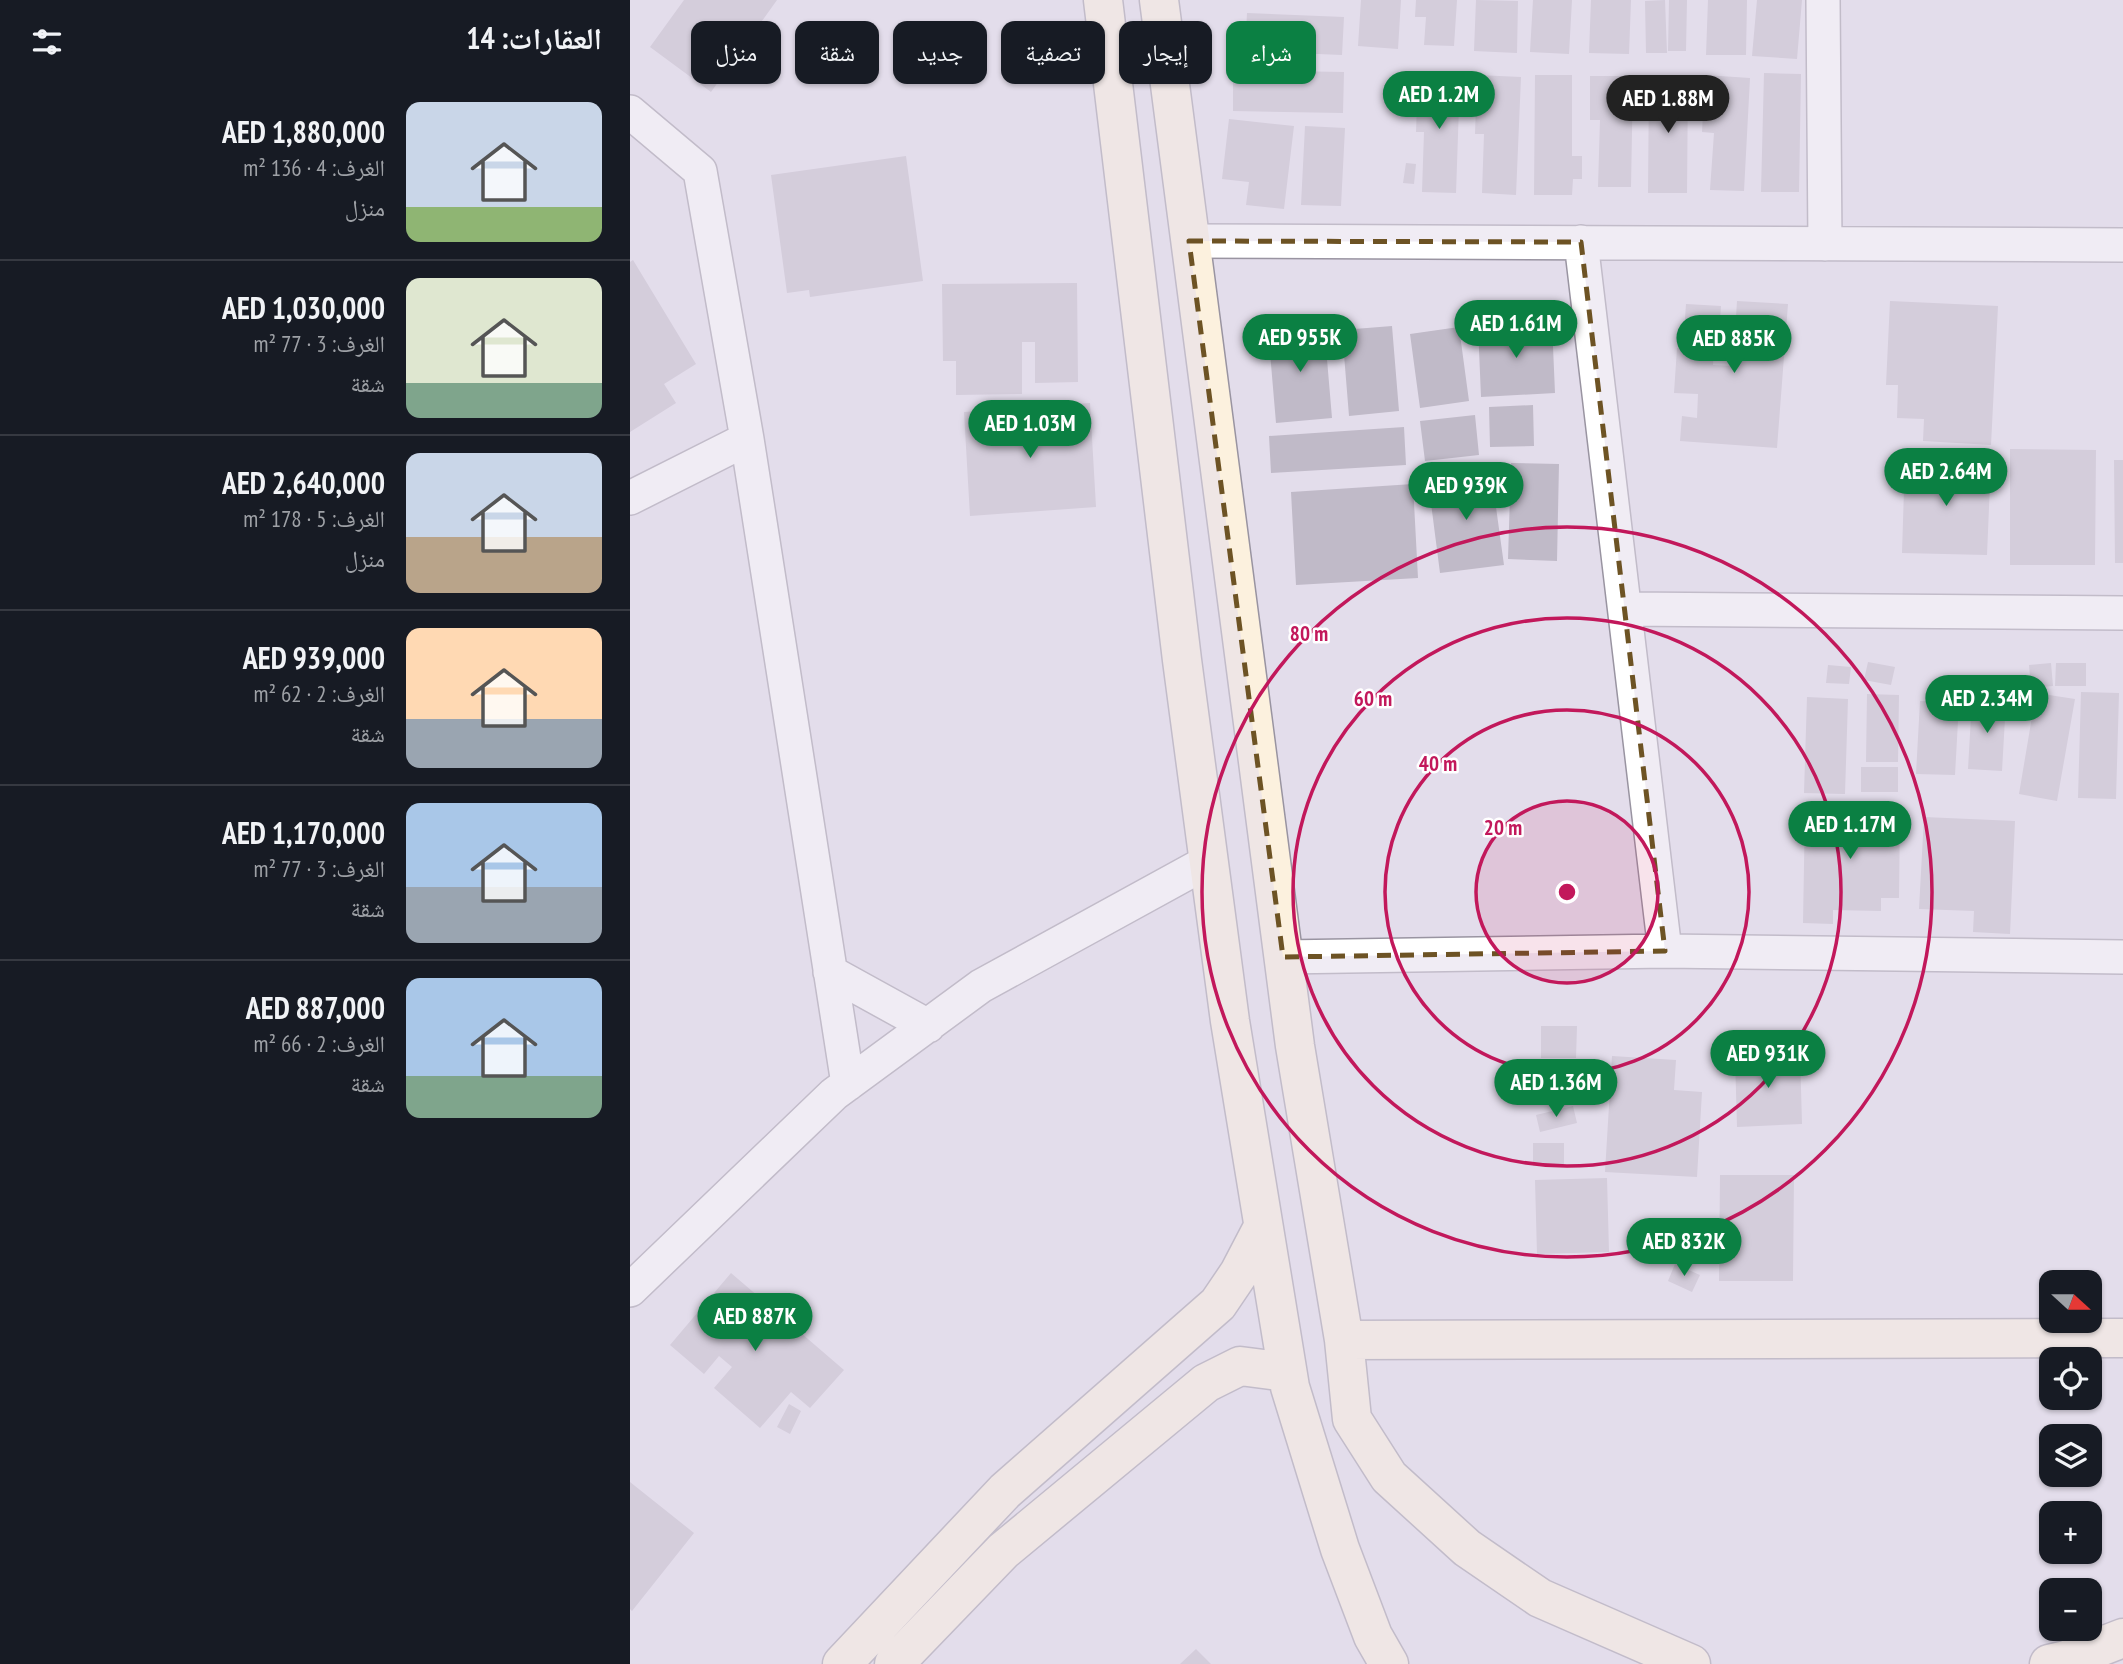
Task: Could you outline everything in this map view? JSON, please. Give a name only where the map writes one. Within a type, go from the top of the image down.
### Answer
[{"type":"main road","points":[[1079,0],[1113,88]]},
{"type":"main road","points":[[1103,0],[1180,647],[1230,1021],[1287,1372],[1340,1549],[1373,1636],[1389,1664]]},
{"type":"main road","points":[[1158,0],[1295,1046],[1344,1339],[1352,1419],[1389,1477],[1467,1548],[1540,1598],[1692,1664]]},
{"type":"main road","points":[[842,1664],[1005,1491],[1218,1304],[1239,1273],[1263,1227]]},
{"type":"main road","points":[[1344,1339],[2123,1338]]},
{"type":"main road","points":[[894,1664],[1003,1551],[1206,1383],[1240,1366],[1287,1372]]},
{"type":"main road","points":[[2049,1664],[2123,1638]]},
{"type":"street","points":[[1823,0],[1825,244]]},
{"type":"street","points":[[630,112],[700,170],[747,439],[848,1084]]},
{"type":"street","points":[[1189,241],[2123,245]]},
{"type":"street","points":[[1581,242],[1665,951]]},
{"type":"street","points":[[630,498],[747,439]]},
{"type":"street","points":[[1625,609],[2123,613]]},
{"type":"street","points":[[630,1290],[834,1094],[981,986],[1209,861]]},
{"type":"street","points":[[1283,957],[1665,951],[2123,957]]},
{"type":"street","points":[[830,972],[928,1026]]},
{"type":"highlighted area","points":[[1189,241],[1581,242],[1665,951],[1283,957]]},
{"type":"building","points":[[684,0],[777,0],[762,21],[691,21],[691,77],[650,47]]},
{"type":"building","points":[[1361,0],[1401,0],[1398,49],[1358,46]]},
{"type":"building","points":[[1416,0],[1457,0],[1454,46],[1424,45],[1426,17],[1415,17]]},
{"type":"building","points":[[1476,0],[1518,1],[1517,53],[1474,51]]},
{"type":"building","points":[[1533,0],[1572,0],[1569,54],[1530,52]]},
{"type":"building","points":[[1591,0],[1631,0],[1629,54],[1589,53]]},
{"type":"building","points":[[1665,0],[1667,53],[1646,53],[1645,1]]},
{"type":"building","points":[[1669,0],[1687,0],[1686,51],[1668,51]]},
{"type":"building","points":[[1708,0],[1747,0],[1746,55],[1706,55]]},
{"type":"building","points":[[1757,0],[1802,0],[1797,59],[1752,56]]},
{"type":"building","points":[[1247,13],[1344,17],[1342,55],[1316,54],[1316,21],[1247,21]]},
{"type":"building","points":[[1316,71],[1344,72],[1343,113],[1233,111],[1233,84],[1316,84]]},
{"type":"building","points":[[1764,73],[1801,74],[1799,192],[1761,192]]},
{"type":"building","points":[[1477,75],[1521,77],[1516,195],[1482,193],[1484,134],[1475,134]]},
{"type":"building","points":[[1535,75],[1572,75],[1572,156],[1582,156],[1582,179],[1573,179],[1572,195],[1534,195]]},
{"type":"building","points":[[1705,75],[1750,78],[1744,191],[1710,190],[1714,133],[1702,132]]},
{"type":"building","points":[[1418,76],[1460,77],[1456,193],[1422,192],[1424,132],[1416,132]]},
{"type":"building","points":[[1590,76],[1633,76],[1631,187],[1598,187],[1600,120],[1590,120]]},
{"type":"building","points":[[1649,77],[1688,77],[1687,193],[1648,193]]},
{"type":"building","points":[[700,84],[717,84],[711,92]]},
{"type":"building","points":[[1229,119],[1294,126],[1284,209],[1246,205],[1249,182],[1222,179]]},
{"type":"building","points":[[1305,126],[1345,128],[1341,206],[1301,205]]},
{"type":"building","points":[[906,156],[923,281],[810,297],[809,290],[787,293],[771,175]]},
{"type":"building","points":[[1406,163],[1416,164],[1414,184],[1403,183]]},
{"type":"building","points":[[633,260],[696,364],[664,384],[676,403],[630,432],[630,262]]},
{"type":"building","points":[[1077,283],[1078,382],[1035,383],[1035,342],[1022,342],[1022,394],[956,395],[956,361],[943,361],[942,284]]},
{"type":"building","points":[[1737,301],[1788,304],[1777,448],[1680,441],[1682,416],[1697,418],[1698,394],[1674,393],[1677,348],[1683,348],[1686,304],[1721,306],[1718,346],[1714,346],[1713,365],[1733,366]]},
{"type":"building","points":[[1890,301],[1998,306],[1991,445],[1923,441],[1924,419],[1897,418],[1898,385],[1886,385]]},
{"type":"building","points":[[1552,323],[1555,393],[1481,397],[1478,326]]},
{"type":"building","points":[[1324,324],[1332,418],[1276,423],[1268,329]]},
{"type":"building","points":[[1392,326],[1399,411],[1349,416],[1342,330]]},
{"type":"building","points":[[1459,327],[1469,401],[1420,408],[1410,334]]},
{"type":"building","points":[[1090,403],[1096,507],[970,516],[964,412]]},
{"type":"building","points":[[1533,405],[1534,446],[1490,447],[1489,407]]},
{"type":"building","points":[[1475,415],[1479,455],[1425,461],[1420,421]]},
{"type":"building","points":[[1404,427],[1406,465],[1271,473],[1269,436]]},
{"type":"building","points":[[2010,449],[2096,450],[2095,565],[2010,565]]},
{"type":"building","points":[[1905,458],[1960,459],[1959,487],[1970,487],[1971,459],[1991,460],[1987,555],[1902,553]]},
{"type":"building","points":[[2114,460],[2123,460],[2123,563],[2115,563]]},
{"type":"building","points":[[1511,463],[1559,464],[1557,561],[1508,559]]},
{"type":"building","points":[[1491,471],[1504,565],[1440,573],[1428,480]]},
{"type":"building","points":[[1413,484],[1418,578],[1296,585],[1291,492]]},
{"type":"building","points":[[1868,662],[1895,667],[1891,685],[1864,680]]},
{"type":"building","points":[[2051,663],[2053,686],[2031,688],[2029,665]]},
{"type":"building","points":[[2056,663],[2086,663],[2086,686],[2055,686]]},
{"type":"building","points":[[1828,665],[1851,667],[1849,684],[1826,683]]},
{"type":"building","points":[[2081,692],[2119,693],[2116,799],[2078,798]]},
{"type":"building","points":[[2036,693],[2075,699],[2057,801],[2019,794]]},
{"type":"building","points":[[1867,694],[1899,695],[1898,762],[1866,762]]},
{"type":"building","points":[[1807,697],[1848,699],[1845,794],[1804,793]]},
{"type":"building","points":[[1972,699],[2006,701],[2002,771],[1968,769]]},
{"type":"building","points":[[1920,701],[1959,703],[1955,775],[1916,774]]},
{"type":"building","points":[[1861,767],[1898,767],[1898,792],[1861,792]]},
{"type":"building","points":[[1805,808],[1900,809],[1899,898],[1881,898],[1881,911],[1833,910],[1833,924],[1803,923]]},
{"type":"building","points":[[1924,817],[2015,821],[2010,934],[1973,932],[1974,911],[1919,909]]},
{"type":"building","points":[[1541,1026],[1577,1026],[1576,1058],[1541,1058]]},
{"type":"building","points":[[1800,1053],[1802,1124],[1737,1127],[1735,1056]]},
{"type":"building","points":[[1612,1056],[1676,1060],[1674,1090],[1702,1092],[1697,1177],[1605,1172]]},
{"type":"building","points":[[1573,1106],[1577,1123],[1540,1132],[1536,1115]]},
{"type":"building","points":[[1533,1143],[1564,1143],[1564,1166],[1533,1166]]},
{"type":"building","points":[[1720,1175],[1794,1175],[1793,1281],[1719,1281]]},
{"type":"building","points":[[1607,1178],[1609,1252],[1537,1254],[1535,1180]]},
{"type":"building","points":[[1675,1264],[1700,1275],[1692,1292],[1668,1281]]},
{"type":"building","points":[[731,1273],[844,1370],[810,1408],[791,1392],[760,1428],[714,1388],[732,1367],[719,1356],[704,1374],[670,1345]]},
{"type":"building","points":[[789,1404],[801,1411],[790,1434],[777,1427]]},
{"type":"building","points":[[630,1482],[694,1533],[632,1611],[630,1609]]},
{"type":"building","points":[[1196,1649],[1211,1664],[1180,1664]]}]
